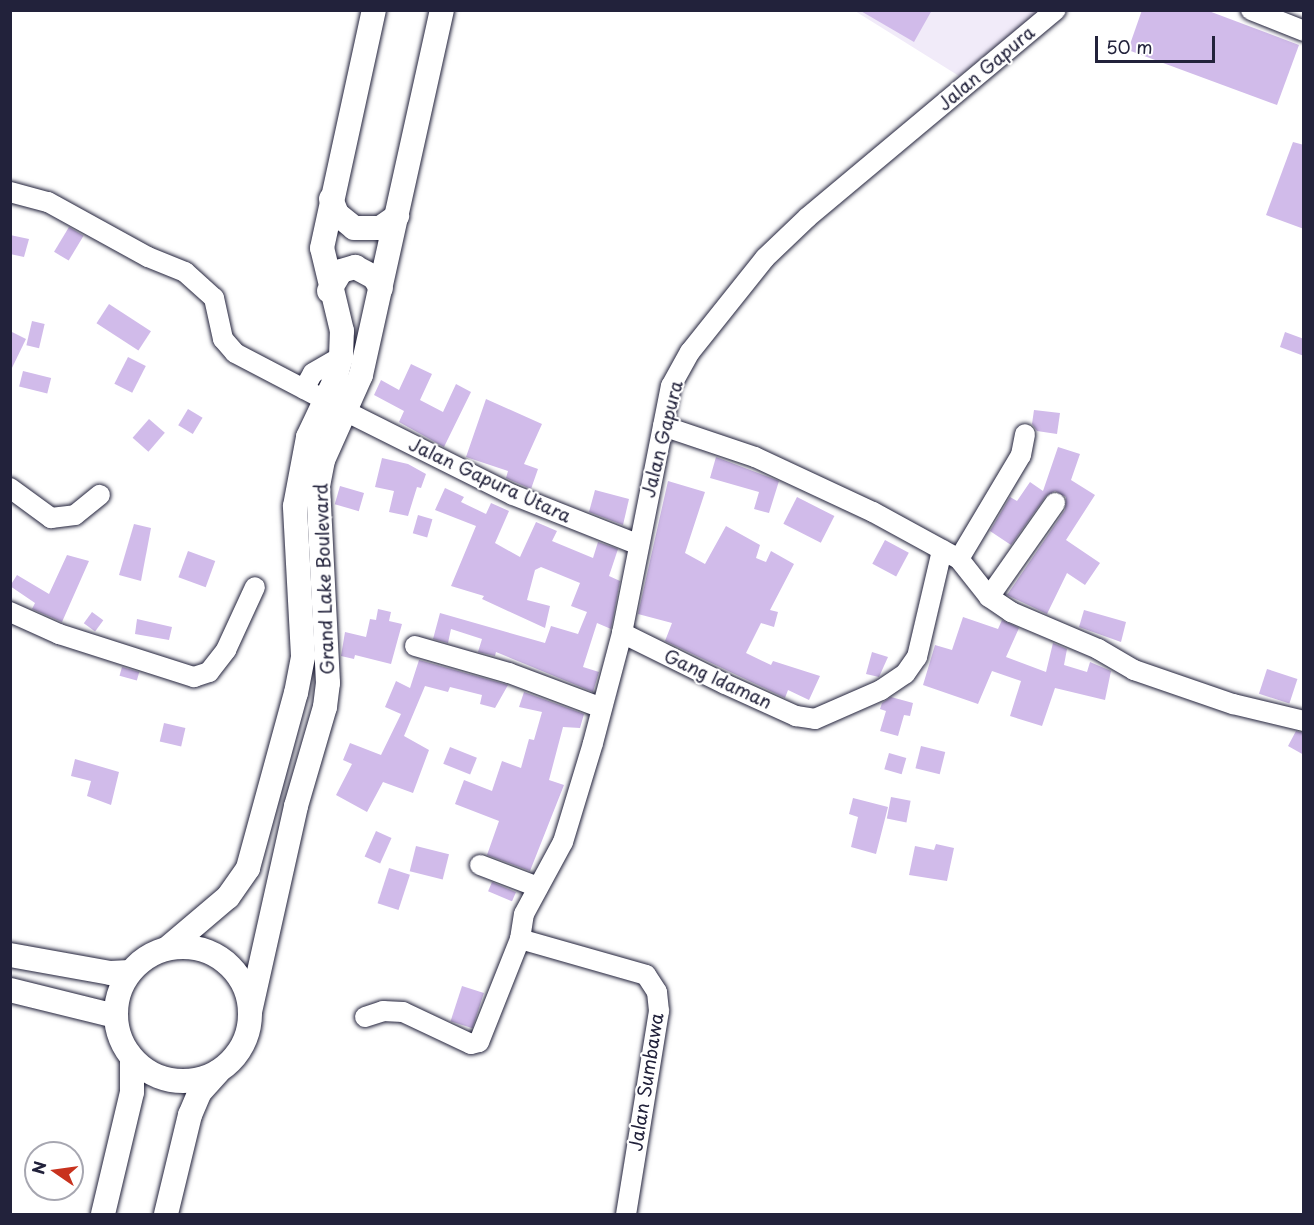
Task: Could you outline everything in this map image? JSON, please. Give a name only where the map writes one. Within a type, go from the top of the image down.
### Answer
[{"type":"street","name":"Grand Lake Boulevard","points":[[250,1012],[296,806],[325,707],[328,684],[318,486],[335,406],[342,331],[329,291],[321,248],[374,10]]},
{"type":"street","name":"Grand Lake Boulevard","points":[[170,948],[228,897],[248,868],[258,840],[303,656],[295,506],[308,437],[361,375],[442,10]]},
{"type":"street","name":"Jalan Gapura","points":[[365,1017],[383,1011],[403,1012],[464,1042],[479,1042],[520,939],[525,914],[563,842],[622,633],[637,544],[671,386],[690,352],[765,258],[808,217],[1056,10]]},
{"type":"street","points":[[1251,10],[1304,31]]},
{"type":"street","name":"Jalan Gapura Utara","points":[[10,192],[48,202],[148,257],[185,272],[214,298],[223,339],[235,353],[513,495],[637,544]]},
{"type":"street","points":[[331,200],[337,214],[354,228],[380,228],[397,216]]},
{"type":"street","points":[[329,291],[340,271],[355,267],[374,277],[381,288]]},
{"type":"street","points":[[303,389],[313,373],[341,357]]},
{"type":"street","points":[[663,426],[755,457],[809,481],[950,555],[988,597],[1011,612],[1098,649],[1134,670],[1233,705],[1302,718]]},
{"type":"street","points":[[950,555],[1021,454],[1025,434]]},
{"type":"street","points":[[10,488],[51,518],[75,515],[100,495]]},
{"type":"street","points":[[988,597],[1054,503]]},
{"type":"street","name":"Gang Idaman","points":[[622,633],[796,716],[815,719],[880,690],[904,674],[917,657],[950,555]]},
{"type":"street","points":[[10,612],[59,634],[194,677],[209,672],[226,650],[255,587]]},
{"type":"street","points":[[415,646],[509,673],[602,708]]},
{"type":"street","points":[[480,865],[538,887]]},
{"type":"street","name":"Jalan Sumbawa","points":[[520,939],[646,975],[657,992],[659,1011],[626,1215]]},
{"type":"street","points":[[166,1215],[190,1115],[200,1092],[236,1056],[247,1035],[250,1012],[246,989],[224,962],[193,947],[170,948],[148,956],[130,972],[119,993],[115,1016],[120,1039],[132,1059],[150,1074],[173,1081],[196,1080],[218,1072]]},
{"type":"street","points":[[10,955],[110,973],[130,972]]},
{"type":"street","points":[[10,990],[115,1016]]},
{"type":"street","points":[[103,1215],[132,1092],[132,1059]]},
{"type":"shaded area","points":[[855,11],[1039,11],[959,76]]},
{"type":"building","points":[[859,10],[932,10],[914,42]]},
{"type":"building","points":[[1142,10],[1206,10],[1299,45],[1277,105],[1128,50]]},
{"type":"building","points":[[1293,142],[1304,145],[1304,229],[1266,215]]},
{"type":"building","points":[[69,227],[84,236],[69,261],[54,252]]},
{"type":"building","points":[[10,235],[29,239],[24,257],[10,254]]},
{"type":"building","points":[[109,304],[151,331],[138,351],[96,323]]},
{"type":"building","points":[[32,321],[45,324],[39,348],[26,345]]},
{"type":"building","points":[[10,331],[26,339],[10,372]]},
{"type":"building","points":[[1285,332],[1304,339],[1304,356],[1280,347]]},
{"type":"building","points":[[128,357],[146,366],[132,393],[114,384]]},
{"type":"building","points":[[411,364],[432,374],[420,400],[443,412],[456,384],[471,392],[444,447],[399,422],[404,411],[374,395],[381,380],[399,390]]},
{"type":"building","points":[[23,371],[51,378],[47,394],[19,387]]},
{"type":"building","points":[[486,399],[542,424],[524,464],[538,469],[531,489],[506,478],[508,471],[466,457]]},
{"type":"building","points":[[188,409],[203,418],[193,434],[178,425]]},
{"type":"building","points":[[1034,410],[1060,413],[1057,434],[1037,431],[1032,424]]},
{"type":"building","points":[[149,419],[165,433],[148,452],[133,438]]},
{"type":"building","points":[[1058,447],[1080,454],[1071,480],[1095,495],[1066,540],[1100,563],[1085,585],[1067,573],[1047,614],[1007,595],[1065,510],[1066,497],[1055,491],[1046,496],[1011,545],[990,531],[1010,497],[1017,501],[1030,482],[1043,491]]},
{"type":"building","points":[[716,457],[779,481],[769,513],[754,509],[759,492],[710,478]]},
{"type":"building","points":[[382,458],[408,464],[426,474],[421,488],[417,487],[408,516],[389,512],[394,491],[375,487]]},
{"type":"building","points":[[668,481],[705,492],[685,553],[705,564],[726,526],[760,545],[756,558],[766,562],[771,551],[794,564],[770,610],[778,612],[774,627],[761,623],[746,653],[771,665],[773,661],[820,676],[809,700],[788,690],[785,698],[665,641],[672,623],[638,614]]},
{"type":"building","points":[[340,486],[364,493],[359,511],[335,504]]},
{"type":"building","points":[[445,488],[464,497],[461,502],[486,514],[491,503],[509,511],[495,543],[520,557],[536,522],[557,531],[552,541],[593,558],[598,542],[618,549],[609,576],[620,581],[611,629],[597,623],[583,667],[599,672],[593,692],[496,652],[495,656],[478,652],[482,639],[451,629],[448,643],[433,639],[440,613],[545,643],[551,626],[578,634],[587,612],[571,606],[580,583],[541,567],[535,570],[527,600],[550,606],[545,628],[482,599],[484,596],[451,586],[476,526],[435,510]]},
{"type":"building","points":[[595,490],[629,499],[623,525],[589,512]]},
{"type":"building","points":[[797,497],[834,516],[821,543],[783,524]]},
{"type":"building","points":[[418,515],[432,519],[427,537],[413,533]]},
{"type":"building","points":[[134,524],[151,528],[141,581],[119,575]]},
{"type":"building","points":[[885,540],[909,553],[896,577],[872,564]]},
{"type":"building","points":[[188,551],[215,561],[206,587],[178,577]]},
{"type":"building","points":[[67,555],[89,561],[62,622],[32,609],[35,603],[10,586],[17,575],[49,594]]},
{"type":"building","points":[[378,609],[391,612],[389,621],[402,624],[391,664],[355,655],[354,659],[341,656],[345,632],[366,637],[370,619],[376,620]]},
{"type":"building","points":[[1084,610],[1126,622],[1121,642],[1079,627]]},
{"type":"building","points":[[92,612],[103,620],[95,632],[84,623]]},
{"type":"building","points":[[963,617],[998,629],[1002,620],[1019,628],[1006,657],[1046,672],[1053,643],[1067,649],[1064,665],[1087,672],[1090,662],[1111,671],[1105,700],[1055,688],[1042,726],[1010,716],[1021,681],[992,671],[978,704],[923,685],[935,645],[952,650]]},
{"type":"building","points":[[137,619],[172,627],[169,640],[135,634]]},
{"type":"building","points":[[872,652],[888,657],[879,677],[866,674]]},
{"type":"building","points":[[419,660],[508,685],[495,708],[480,704],[482,695],[450,687],[448,692],[425,686],[404,736],[429,750],[413,793],[383,782],[367,812],[336,795],[352,764],[343,760],[350,743],[381,755],[401,714],[385,707],[396,681],[410,688]]},
{"type":"building","points":[[122,667],[139,672],[137,681],[120,676]]},
{"type":"building","points":[[1267,669],[1297,679],[1289,704],[1259,694]]},
{"type":"building","points":[[524,692],[584,714],[580,728],[563,727],[549,780],[564,785],[530,871],[487,855],[499,821],[455,804],[464,780],[492,791],[502,761],[521,768],[529,739],[534,740],[542,712],[519,707]]},
{"type":"building","points":[[891,697],[913,703],[910,716],[904,715],[898,736],[880,731],[886,711],[880,709],[882,703]]},
{"type":"building","points":[[164,723],[185,728],[181,746],[160,742]]},
{"type":"building","points":[[1296,731],[1304,733],[1304,755],[1288,746]]},
{"type":"building","points":[[921,746],[945,752],[940,774],[915,768]]},
{"type":"building","points":[[450,747],[477,758],[470,775],[443,764]]},
{"type":"building","points":[[889,753],[906,758],[902,774],[884,769]]},
{"type":"building","points":[[75,759],[119,772],[111,805],[87,796],[91,781],[71,776]]},
{"type":"building","points":[[891,797],[911,801],[906,822],[887,819]]},
{"type":"building","points":[[853,798],[888,807],[876,854],[851,847],[858,817],[849,814]]},
{"type":"building","points":[[376,831],[392,838],[380,863],[365,857]]},
{"type":"building","points":[[936,844],[954,848],[947,881],[909,875],[915,846],[934,850]]},
{"type":"building","points":[[416,846],[449,854],[443,879],[410,871]]},
{"type":"building","points":[[389,868],[410,875],[398,910],[378,903]]},
{"type":"building","points":[[492,882],[516,892],[512,901],[488,891]]},
{"type":"building","points":[[462,986],[484,993],[472,1028],[451,1021]]}]
